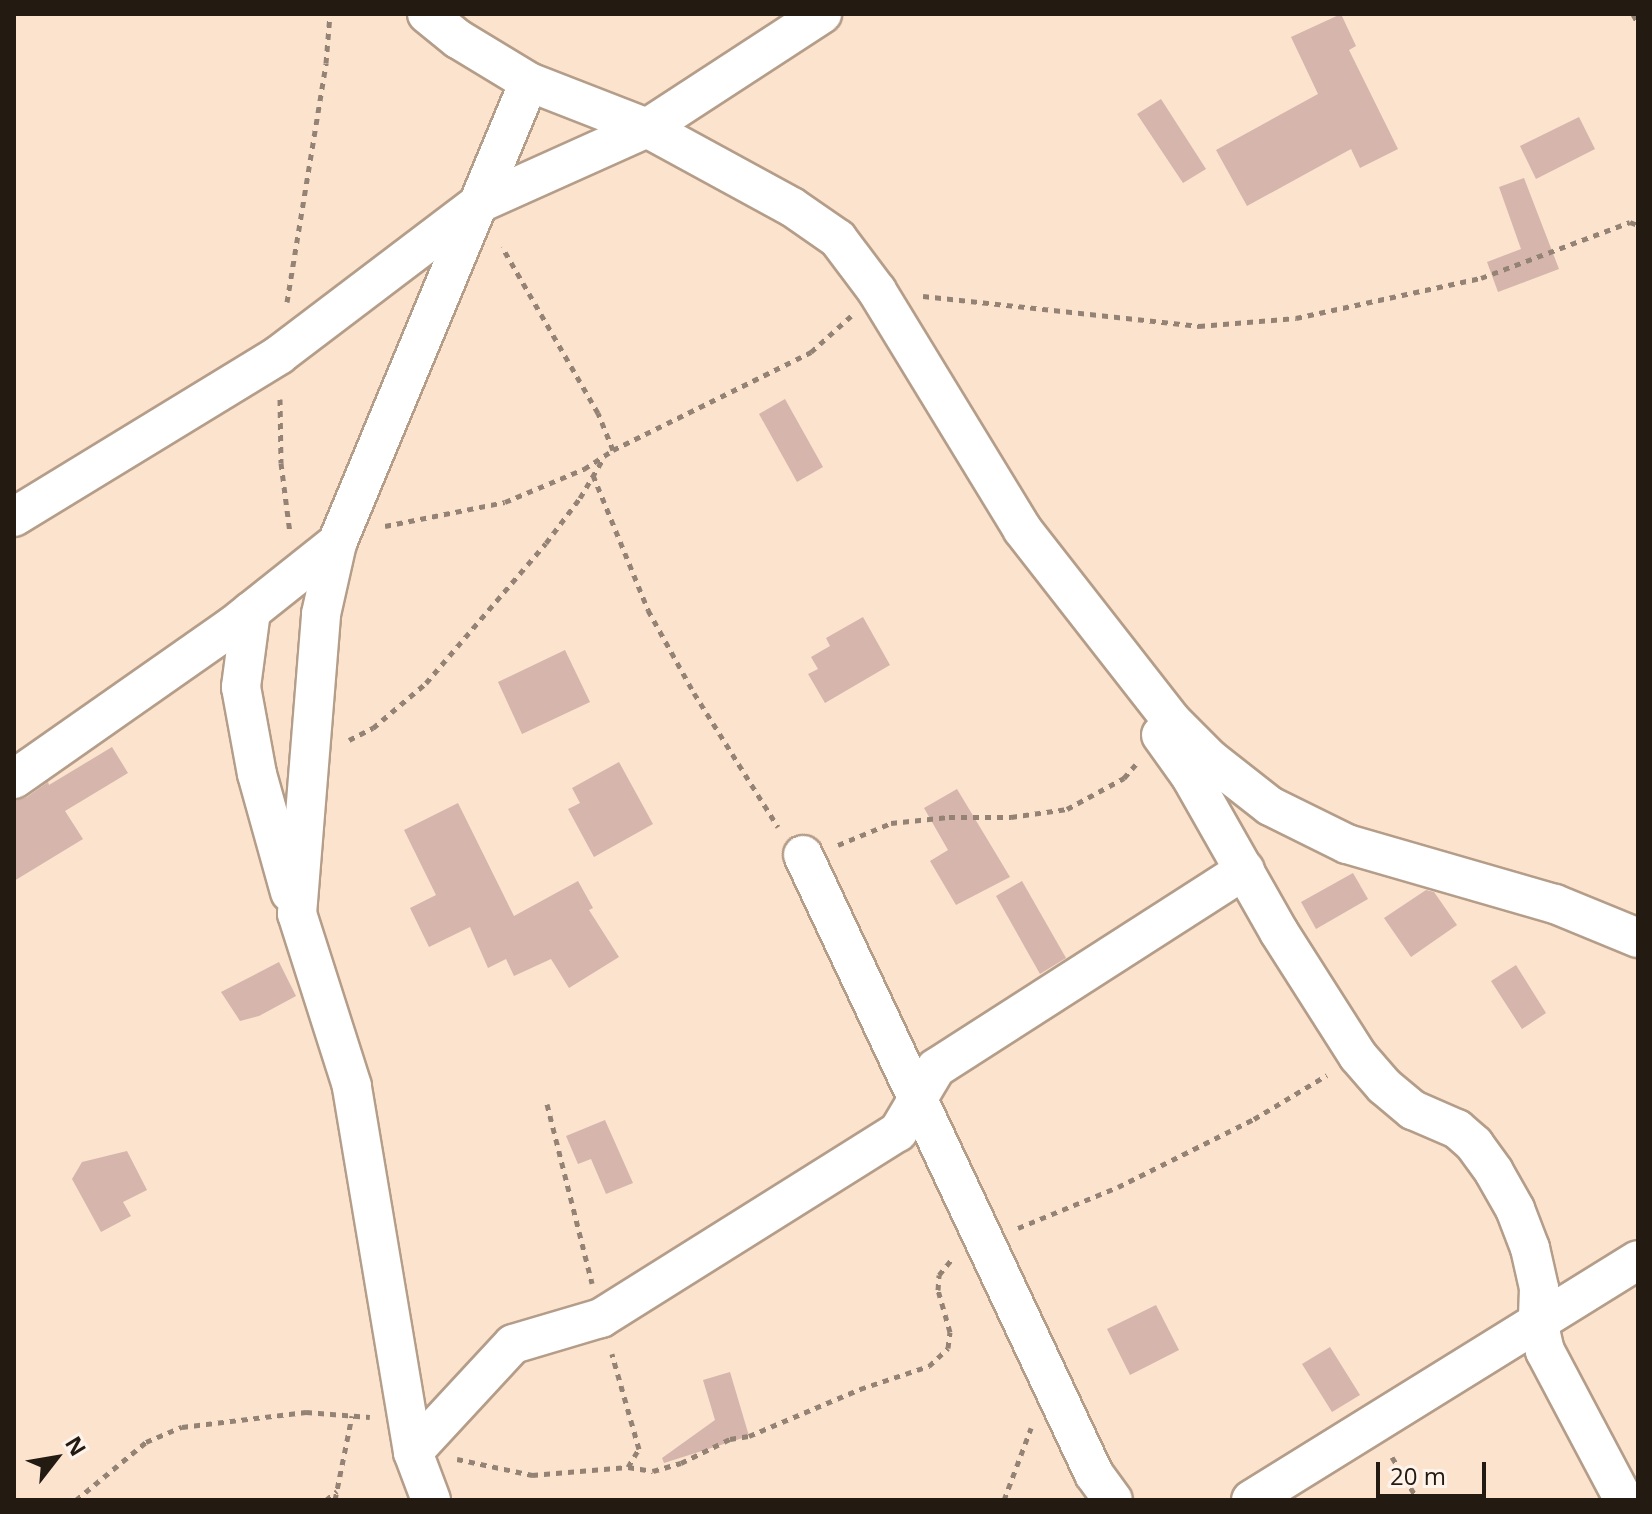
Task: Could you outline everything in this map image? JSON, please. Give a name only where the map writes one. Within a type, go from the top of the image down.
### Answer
[{"type":"street","points":[[427,14],[458,39],[529,82],[647,128],[792,207],[826,231],[857,261],[877,291],[1022,529],[1172,721],[1210,759],[1270,806],[1347,844],[1555,904],[1638,938]]},
{"type":"street","points":[[14,517],[279,355],[478,204],[647,128],[822,14]]},
{"type":"street","points":[[297,914],[321,614],[337,543],[529,82]]},
{"type":"street","points":[[14,779],[251,611],[337,543]]},
{"type":"street","points":[[251,611],[241,687],[257,774],[297,914],[352,1086],[410,1436],[431,1500]]},
{"type":"street","points":[[1161,735],[1191,777],[1279,932],[1358,1056],[1384,1086],[1413,1110],[1457,1129],[1474,1144],[1494,1172],[1515,1209],[1530,1248],[1539,1288],[1538,1321],[1545,1351],[1624,1500]]},
{"type":"street","points":[[803,855],[1094,1474],[1113,1500]]},
{"type":"street","points":[[410,1436],[513,1344],[601,1318],[898,1132],[936,1068],[1245,870]]},
{"type":"street","points":[[1251,1500],[1638,1260]]},
{"type":"path","points":[[1633,14],[1638,23]]},
{"type":"path","points":[[478,204],[598,413],[613,450]]},
{"type":"path","points":[[309,759],[373,728],[426,683],[546,543],[604,458],[613,450],[811,352],[877,291],[1199,326],[1296,318],[1481,278],[1630,222],[1638,225]]},
{"type":"path","points":[[337,543],[381,526],[505,502],[604,458]]},
{"type":"path","points":[[593,475],[655,623],[778,827],[803,855],[827,850],[891,823],[949,817],[1011,817],[1067,809],[1124,778],[1161,735]]},
{"type":"path","points":[[1004,1500],[1050,1378]]},
{"type":"path","points":[[76,1500],[146,1442],[182,1427],[306,1412],[352,1416],[410,1436]]},
{"type":"path","points":[[335,1500],[352,1416]]},
{"type":"path","points":[[326,1500],[338,1490]]},
{"type":"building","points":[[1341,14],[1356,46],[1349,50],[1398,149],[1360,168],[1351,149],[1247,206],[1216,150],[1318,94],[1291,37]]},
{"type":"building","points":[[1161,99],[1206,169],[1183,183],[1137,114]]},
{"type":"building","points":[[1579,117],[1595,149],[1536,179],[1520,146]]},
{"type":"building","points":[[1524,178],[1559,269],[1498,292],[1487,262],[1521,249],[1499,187]]},
{"type":"building","points":[[785,399],[823,467],[797,482],[759,414]]},
{"type":"building","points":[[863,617],[890,665],[825,703],[808,674],[818,669],[811,657],[830,646],[826,638]]},
{"type":"building","points":[[565,650],[590,702],[522,734],[498,682]]},
{"type":"building","points":[[112,747],[128,773],[65,811],[83,839],[14,881],[14,801],[27,797],[48,782],[49,785]]},
{"type":"building","points":[[619,762],[653,824],[594,857],[568,809],[580,803],[572,788]]},
{"type":"building","points":[[957,789],[1010,877],[956,905],[930,861],[948,850],[924,808]]},
{"type":"building","points":[[458,803],[514,916],[578,881],[593,908],[589,910],[619,957],[569,988],[551,959],[514,976],[506,959],[488,968],[470,927],[429,947],[410,908],[436,895],[404,830]]},
{"type":"building","points":[[1353,873],[1368,899],[1316,929],[1301,902]]},
{"type":"building","points":[[1022,881],[1066,958],[1040,974],[996,896]]},
{"type":"building","points":[[1426,890],[1434,892],[1457,925],[1411,957],[1384,918]]},
{"type":"building","points":[[279,962],[296,996],[259,1016],[240,1021],[221,992]]},
{"type":"building","points":[[1516,965],[1546,1013],[1522,1029],[1491,981]]},
{"type":"building","points":[[605,1120],[633,1183],[606,1194],[591,1159],[578,1164],[566,1136]]},
{"type":"building","points":[[127,1151],[147,1190],[123,1202],[131,1216],[101,1232],[72,1179],[82,1162]]},
{"type":"building","points":[[1156,1305],[1179,1350],[1130,1375],[1107,1329]]},
{"type":"building","points":[[1330,1347],[1360,1395],[1332,1412],[1302,1364]]},
{"type":"building","points":[[730,1372],[749,1436],[664,1463],[662,1458],[715,1420],[703,1380]]}]
